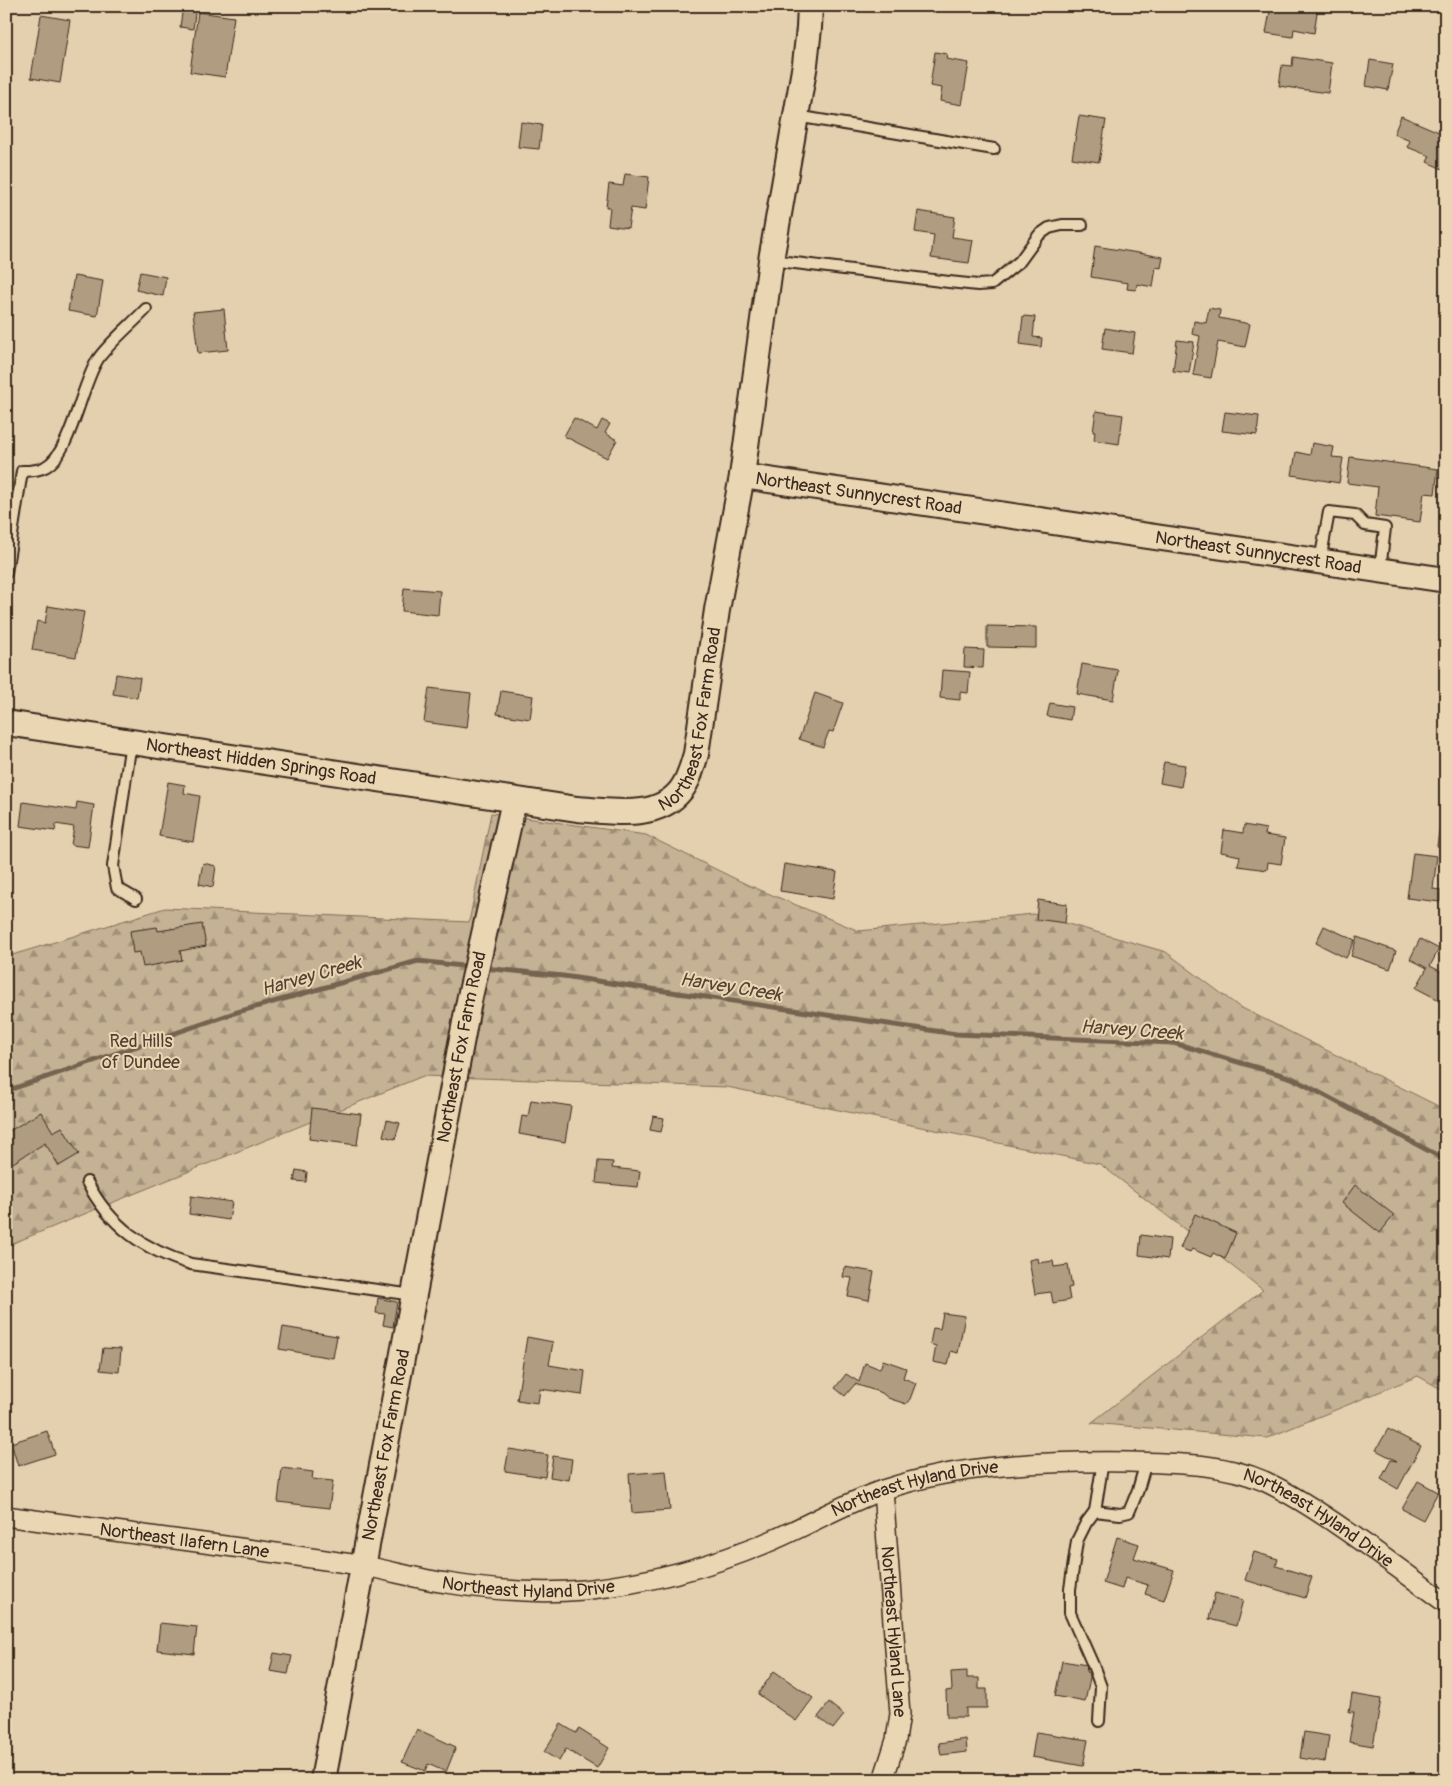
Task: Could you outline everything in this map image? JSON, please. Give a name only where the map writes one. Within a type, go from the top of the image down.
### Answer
[{"type":"street","name":"Northeast Sunnycrest Road","points":[[810,6],[809,28],[796,116],[771,260],[742,476],[1446,580]]},
{"type":"street","name":"Northeast Fox Farm Road","points":[[323,1780],[469,1000],[514,801],[577,809],[623,812],[649,810],[671,800],[681,790],[689,776],[696,754],[717,610],[742,476]]},
{"type":"street","name":"Northeast Hidden Springs Road","points":[[6,723],[514,801]]},
{"type":"street","name":"Northeast Hyland Drive","points":[[362,1566],[482,1588],[582,1590],[644,1580],[714,1563],[773,1540],[883,1490],[927,1478],[1022,1464],[1104,1461],[1177,1463],[1233,1470],[1264,1481],[1303,1501],[1446,1603]]},
{"type":"street","name":"Northeast Hyland Lane","points":[[883,1490],[900,1714],[896,1740],[885,1774]]},
{"type":"street","name":"Northeast Ilafern Lane","points":[[6,1516],[362,1566]]},
{"type":"lane","points":[[796,116],[994,149]]},
{"type":"lane","points":[[771,260],[978,286],[992,284],[1020,260],[1039,234],[1049,228],[1062,225],[1082,225]]},
{"type":"lane","points":[[6,573],[22,471],[45,468],[53,461],[69,436],[88,377],[99,358],[146,309]]},
{"type":"lane","points":[[1320,562],[1329,512],[1355,515],[1365,525],[1385,528],[1380,570]]},
{"type":"lane","points":[[131,742],[113,866],[117,888],[136,899]]},
{"type":"lane","points":[[87,1182],[96,1200],[111,1218],[130,1234],[166,1257],[191,1264],[413,1294]]},
{"type":"lane","points":[[1099,1722],[1101,1687],[1070,1613],[1070,1589],[1077,1541],[1086,1523],[1095,1511],[1104,1461]]},
{"type":"lane","points":[[1095,1511],[1120,1514],[1129,1512],[1146,1462]]},
{"type":"green space","name":"Red Hills of Dundee","points":[[491,813],[646,835],[748,885],[859,931],[1033,914],[1166,952],[1238,1006],[1446,1110],[1446,1392],[1418,1376],[1267,1438],[1091,1423],[1263,1290],[1100,1164],[727,1087],[423,1076],[6,1246],[6,957],[165,908],[469,922]]},
{"type":"building","points":[[183,6],[196,6],[193,29],[180,27]]},
{"type":"building","points":[[1271,6],[1318,6],[1314,33],[1294,29],[1293,37],[1266,33]]},
{"type":"building","points":[[198,12],[234,17],[225,77],[190,72]]},
{"type":"building","points":[[41,15],[70,20],[60,83],[31,78]]},
{"type":"building","points":[[935,52],[947,54],[946,59],[969,63],[962,105],[940,101],[942,88],[930,86]]},
{"type":"building","points":[[1293,57],[1332,63],[1328,93],[1279,86],[1282,65],[1292,66]]},
{"type":"building","points":[[1370,60],[1393,64],[1388,90],[1366,86]]},
{"type":"building","points":[[1079,116],[1106,120],[1099,162],[1072,158]]},
{"type":"building","points":[[1401,116],[1446,135],[1445,170],[1427,162],[1430,156],[1407,147],[1410,141],[1394,134]]},
{"type":"building","points":[[521,122],[542,125],[539,149],[518,147]]},
{"type":"building","points":[[625,174],[649,177],[645,210],[631,208],[628,228],[608,225],[610,207],[606,207],[609,184],[623,186]]},
{"type":"building","points":[[918,211],[955,217],[952,237],[973,240],[969,263],[931,258],[934,235],[915,232]]},
{"type":"building","points":[[1095,246],[1163,257],[1161,268],[1156,267],[1153,287],[1137,284],[1136,290],[1127,289],[1128,283],[1091,277]]},
{"type":"building","points":[[140,272],[166,277],[163,296],[136,290]]},
{"type":"building","points":[[74,276],[103,281],[97,316],[68,311]]},
{"type":"building","points":[[1209,308],[1220,310],[1219,318],[1250,324],[1245,347],[1218,342],[1211,378],[1193,375],[1200,336],[1192,334],[1194,321],[1206,323]]},
{"type":"building","points":[[224,309],[228,350],[198,353],[193,312]]},
{"type":"building","points":[[1023,316],[1035,317],[1033,337],[1042,338],[1041,347],[1020,344]]},
{"type":"building","points":[[1105,328],[1135,333],[1132,353],[1102,349]]},
{"type":"building","points":[[1177,340],[1194,342],[1189,373],[1173,371]]},
{"type":"building","points":[[1096,411],[1123,415],[1119,444],[1094,440],[1095,432],[1093,432]]},
{"type":"building","points":[[1225,412],[1259,416],[1257,435],[1222,431]]},
{"type":"building","points":[[574,418],[597,430],[602,420],[610,424],[605,433],[617,440],[607,458],[564,436]]},
{"type":"building","points":[[1312,443],[1334,447],[1332,457],[1343,458],[1339,483],[1292,475],[1296,452],[1310,455]]},
{"type":"building","points":[[1350,457],[1438,469],[1435,494],[1424,493],[1420,522],[1375,516],[1378,487],[1347,483]]},
{"type":"building","points":[[404,588],[440,591],[438,615],[402,611]]},
{"type":"building","points":[[48,606],[84,612],[76,657],[32,650],[37,621],[45,623]]},
{"type":"building","points":[[987,626],[1036,627],[1036,648],[987,647]]},
{"type":"building","points":[[965,649],[984,650],[983,668],[964,667]]},
{"type":"building","points":[[1082,664],[1118,670],[1113,700],[1077,694]]},
{"type":"building","points":[[942,670],[970,672],[968,693],[960,692],[960,700],[940,698]]},
{"type":"building","points":[[116,674],[140,678],[137,698],[113,694]]},
{"type":"building","points":[[429,688],[471,693],[467,728],[424,722]]},
{"type":"building","points":[[501,691],[533,696],[530,719],[497,714]]},
{"type":"building","points":[[815,693],[843,703],[833,732],[829,731],[823,747],[799,739]]},
{"type":"building","points":[[1050,703],[1072,707],[1070,720],[1047,716]]},
{"type":"building","points":[[1164,762],[1185,765],[1181,787],[1160,783]]},
{"type":"building","points":[[168,782],[185,785],[184,793],[200,796],[193,842],[159,836]]},
{"type":"building","points":[[23,802],[76,810],[77,802],[94,805],[88,847],[71,845],[74,827],[56,824],[55,831],[20,826]]},
{"type":"building","points":[[1441,818],[1446,819],[1446,847],[1437,846]]},
{"type":"building","points":[[1244,825],[1266,829],[1265,835],[1285,838],[1281,864],[1268,862],[1267,870],[1238,866],[1240,856],[1221,852],[1224,830],[1243,833]]},
{"type":"building","points":[[1413,853],[1437,856],[1433,889],[1441,890],[1440,902],[1407,898]]},
{"type":"building","points":[[203,863],[216,866],[213,887],[199,884]]},
{"type":"building","points":[[784,864],[837,872],[833,899],[780,891]]},
{"type":"building","points":[[1038,900],[1067,904],[1065,923],[1036,919]]},
{"type":"building","points":[[202,924],[206,946],[180,951],[182,960],[143,967],[140,952],[133,953],[130,931],[157,927],[158,931]]},
{"type":"building","points":[[1324,926],[1355,940],[1346,958],[1316,943]]},
{"type":"building","points":[[1357,937],[1396,951],[1390,969],[1351,956]]},
{"type":"building","points":[[1420,939],[1439,949],[1430,966],[1446,974],[1446,997],[1443,1002],[1416,988],[1427,968],[1410,959]]},
{"type":"building","points":[[531,1100],[571,1106],[565,1142],[519,1134],[522,1116],[528,1117]]},
{"type":"building","points":[[312,1108],[361,1114],[357,1145],[309,1139]]},
{"type":"building","points":[[41,1112],[53,1132],[62,1127],[79,1154],[59,1166],[45,1143],[8,1166],[6,1133]]},
{"type":"building","points":[[653,1116],[664,1118],[661,1132],[650,1130]]},
{"type":"building","points":[[387,1120],[400,1123],[395,1139],[383,1136]]},
{"type":"building","points":[[598,1161],[613,1162],[612,1168],[640,1171],[638,1187],[596,1183]]},
{"type":"building","points":[[296,1170],[307,1172],[306,1182],[294,1181]]},
{"type":"building","points":[[1355,1185],[1394,1215],[1380,1233],[1342,1203]]},
{"type":"building","points":[[191,1196],[232,1202],[229,1220],[189,1214]]},
{"type":"building","points":[[1195,1214],[1236,1233],[1225,1259],[1213,1253],[1211,1257],[1192,1249],[1190,1252],[1180,1248]]},
{"type":"building","points":[[1141,1235],[1170,1239],[1168,1259],[1139,1255]]},
{"type":"building","points":[[1038,1258],[1039,1263],[1053,1261],[1054,1267],[1068,1265],[1072,1287],[1068,1288],[1070,1300],[1053,1303],[1051,1292],[1035,1294],[1029,1260]]},
{"type":"building","points":[[845,1267],[874,1272],[869,1300],[848,1296],[852,1278],[843,1277]]},
{"type":"building","points":[[378,1298],[397,1302],[393,1327],[383,1325],[385,1314],[376,1313]]},
{"type":"building","points":[[943,1313],[965,1316],[958,1353],[951,1351],[948,1365],[933,1362],[936,1346],[930,1344],[933,1328],[940,1329]]},
{"type":"building","points":[[283,1327],[337,1336],[333,1358],[279,1349]]},
{"type":"building","points":[[527,1337],[553,1342],[549,1365],[585,1371],[582,1395],[540,1389],[538,1403],[517,1400]]},
{"type":"building","points":[[103,1348],[121,1349],[119,1372],[100,1370]]},
{"type":"building","points":[[883,1360],[906,1368],[903,1378],[916,1383],[906,1404],[855,1384],[845,1396],[835,1388],[846,1374],[859,1382],[865,1363],[880,1369]]},
{"type":"building","points":[[1388,1429],[1421,1446],[1398,1489],[1381,1479],[1391,1460],[1397,1461],[1376,1450]]},
{"type":"building","points":[[47,1431],[55,1454],[18,1466],[11,1443]]},
{"type":"building","points":[[509,1449],[548,1455],[545,1477],[505,1471]]},
{"type":"building","points":[[553,1456],[572,1459],[569,1480],[550,1477]]},
{"type":"building","points":[[282,1468],[313,1472],[312,1479],[333,1481],[329,1508],[278,1502]]},
{"type":"building","points":[[666,1471],[670,1510],[632,1513],[629,1474]]},
{"type":"building","points":[[1418,1481],[1438,1492],[1423,1520],[1402,1509]]},
{"type":"building","points":[[1117,1537],[1139,1544],[1134,1558],[1174,1570],[1164,1600],[1145,1594],[1148,1585],[1125,1578],[1122,1589],[1103,1583]]},
{"type":"building","points":[[1254,1552],[1278,1559],[1276,1566],[1312,1577],[1305,1598],[1245,1580]]},
{"type":"building","points":[[1215,1593],[1243,1600],[1236,1626],[1209,1619]]},
{"type":"building","points":[[160,1623],[197,1627],[194,1654],[157,1650]]},
{"type":"building","points":[[274,1653],[292,1656],[288,1674],[270,1671]]},
{"type":"building","points":[[1062,1661],[1087,1665],[1086,1672],[1091,1673],[1085,1702],[1055,1696]]},
{"type":"building","points":[[774,1671],[813,1698],[796,1721],[758,1694]]},
{"type":"building","points":[[967,1671],[967,1678],[979,1678],[979,1689],[987,1689],[987,1708],[966,1708],[966,1717],[947,1717],[946,1691],[952,1690],[951,1672]]},
{"type":"building","points":[[1352,1694],[1381,1699],[1373,1746],[1349,1742],[1354,1712],[1349,1712]]},
{"type":"building","points":[[829,1703],[844,1715],[833,1729],[818,1717]]},
{"type":"building","points":[[561,1724],[576,1733],[579,1729],[609,1748],[597,1768],[566,1749],[559,1761],[544,1752]]},
{"type":"building","points":[[417,1729],[456,1747],[446,1772],[428,1764],[425,1771],[402,1762]]},
{"type":"building","points":[[1036,1732],[1088,1740],[1083,1766],[1032,1757]]},
{"type":"building","points":[[1304,1732],[1329,1736],[1325,1762],[1300,1758]]},
{"type":"building","points":[[966,1739],[967,1752],[941,1755],[939,1743]]},
{"type":"waterway","name":"Harvey Creek","points":[[6,1091],[234,1013],[418,961],[471,967]]},
{"type":"waterway","name":"Harvey Creek","points":[[484,968],[563,976],[956,1034],[1174,1043],[1292,1078],[1446,1160]]}]
